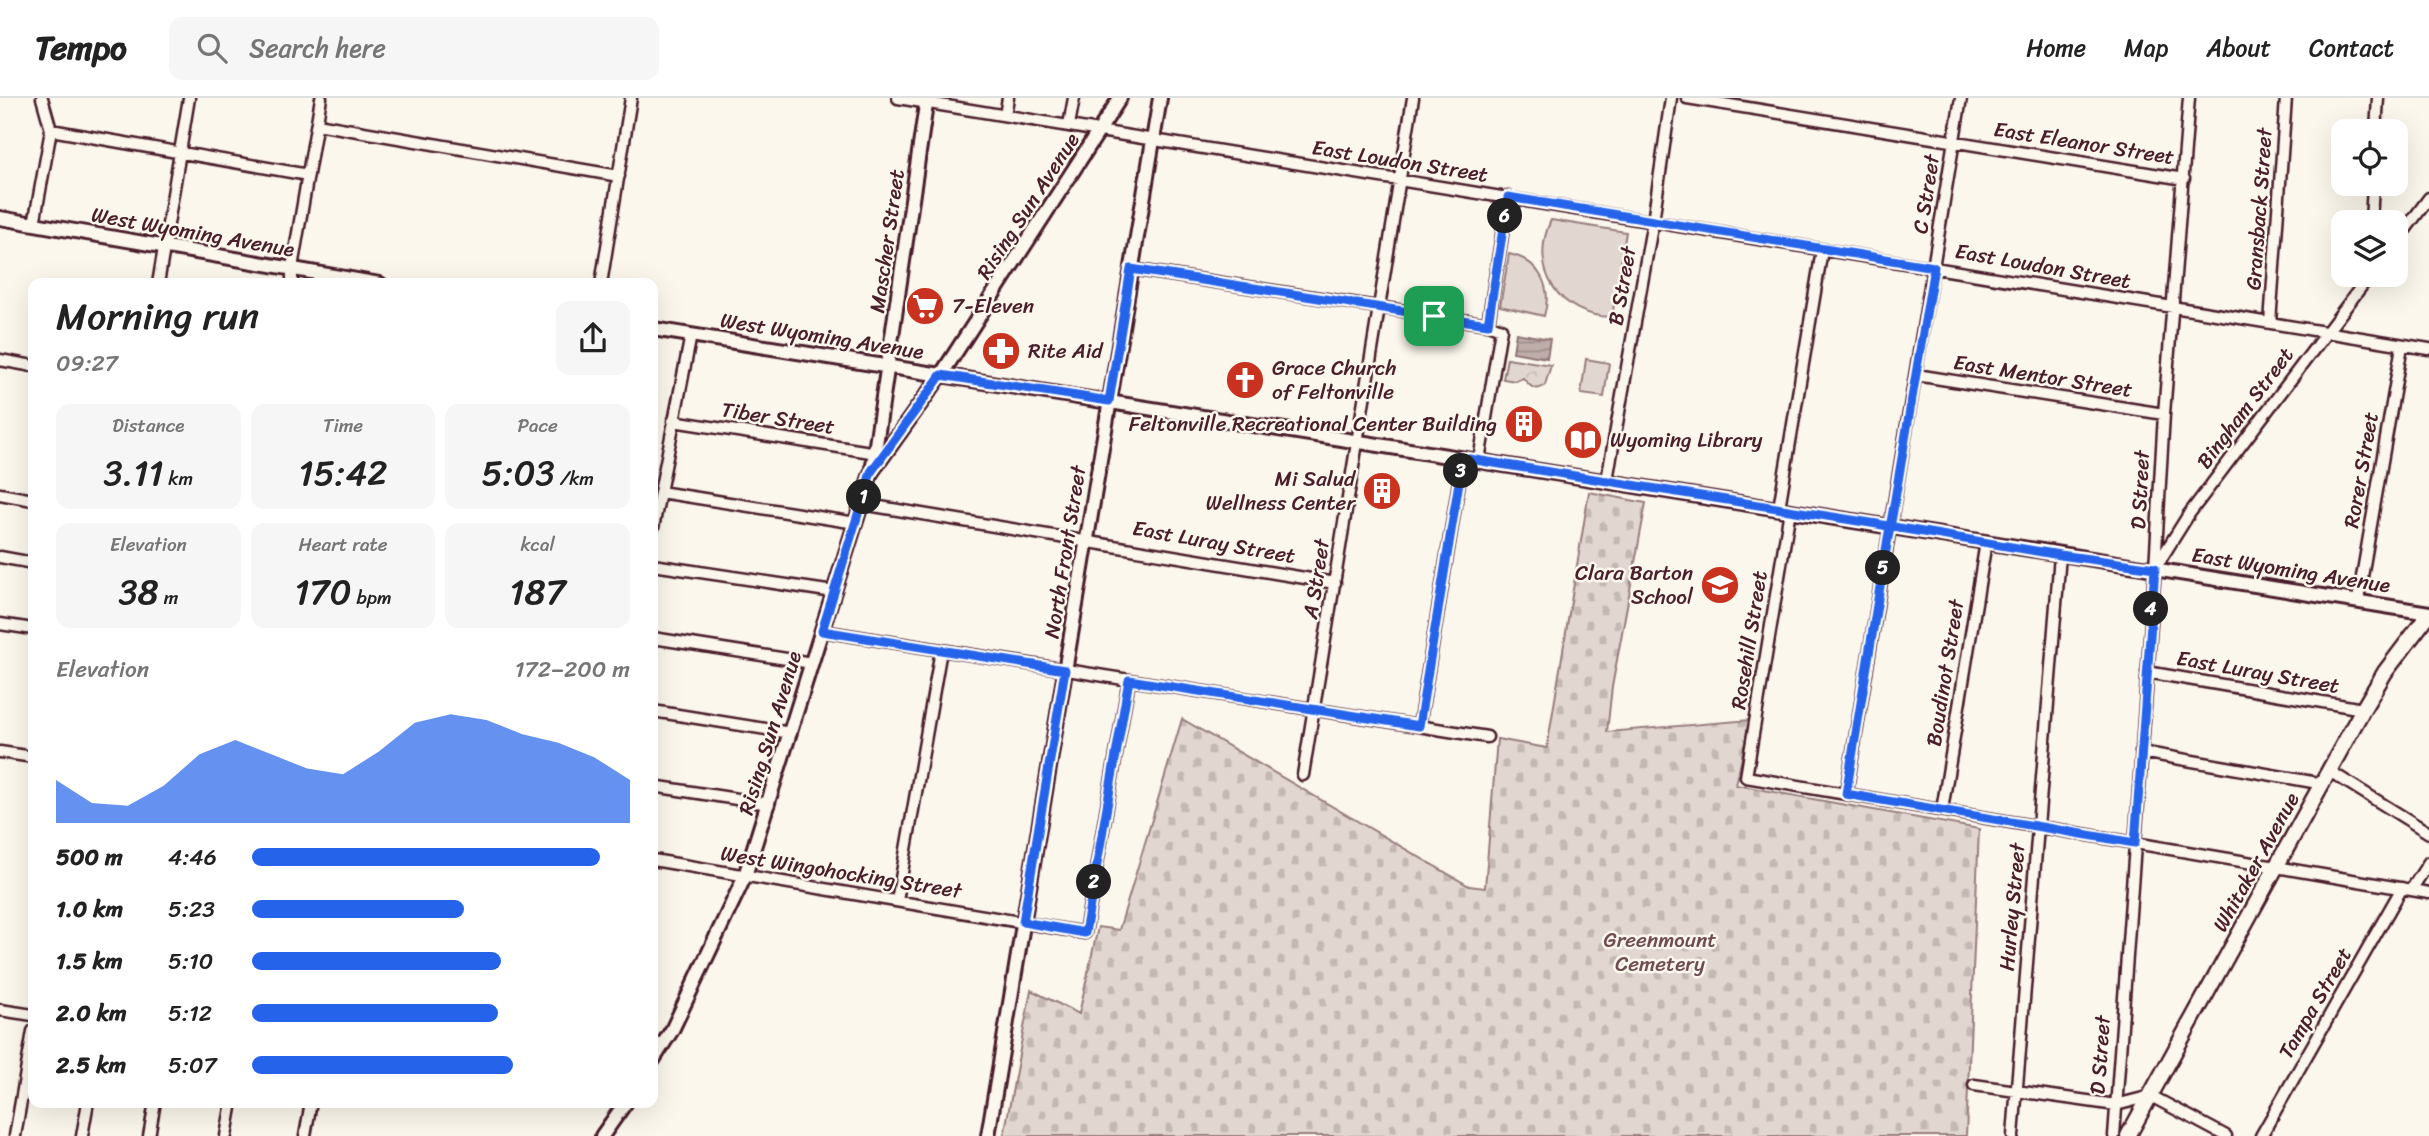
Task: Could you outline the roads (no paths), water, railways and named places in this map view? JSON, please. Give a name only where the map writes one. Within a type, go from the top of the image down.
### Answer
[{"type":"main road","name":"Whitaker Avenue","points":[[2128,1136],[2363,709],[2385,672],[2429,613]]},
{"type":"street","points":[[34,224],[51,130],[43,98]]},
{"type":"street","points":[[159,278],[189,98]]},
{"type":"street","points":[[292,278],[321,98]]},
{"type":"street","points":[[602,278],[631,98]]},
{"type":"street","name":"East Loudon Street","points":[[898,98],[927,100],[1400,181],[2429,349]]},
{"type":"street","points":[[1005,115],[1008,98]]},
{"type":"street","points":[[1069,125],[1074,98]]},
{"type":"street","name":"Rising Sun Avenue","points":[[658,1052],[672,1030],[745,876],[871,472],[941,375],[1120,98]]},
{"type":"street","name":"North Front Street","points":[[988,1136],[1160,98]]},
{"type":"street","name":"A Street","points":[[1303,775],[1413,98]]},
{"type":"street","name":"B Street","points":[[1607,480],[1653,221],[1671,98]]},
{"type":"street","name":"East Eleanor Street","points":[[1688,98],[2184,179]]},
{"type":"street","name":"C Street","points":[[1846,794],[1961,98]]},
{"type":"street","name":"D Street","points":[[2114,1136],[2164,414],[2189,98]]},
{"type":"street","name":"Gransback Street","points":[[2270,323],[2286,98]]},
{"type":"street","points":[[2377,119],[2378,98]]},
{"type":"street","name":"Mascher Street","points":[[871,472],[877,453],[927,100]]},
{"type":"street","points":[[317,124],[619,176]]},
{"type":"street","points":[[51,130],[308,175]]},
{"type":"street","points":[[1488,324],[1508,197]]},
{"type":"street","points":[[2408,226],[2429,198]]},
{"type":"street","name":"West Wyoming Avenue","points":[[0,218],[347,278]]},
{"type":"street","name":"Rosehill Street","points":[[1822,250],[1746,777],[1846,794]]},
{"type":"street","points":[[1131,269],[1488,324],[1501,329],[1479,460]]},
{"type":"street","name":"Bingham Street","points":[[2155,568],[2189,514],[2361,287]]},
{"type":"street","name":"West Wyoming Avenue","points":[[658,330],[1109,401]]},
{"type":"street","points":[[658,502],[691,335]]},
{"type":"street","name":"Rorer Street","points":[[2358,600],[2402,346]]},
{"type":"street","points":[[0,360],[28,365]]},
{"type":"street","name":"East Mentor Street","points":[[1916,375],[2164,414]]},
{"type":"street","name":"East Wyoming Avenue","points":[[1109,401],[2429,613]]},
{"type":"street","name":"Tiber Street","points":[[673,421],[877,453]]},
{"type":"street","points":[[1419,726],[1463,458]]},
{"type":"street","points":[[660,492],[856,523]]},
{"type":"street","points":[[0,494],[28,499]]},
{"type":"street","name":"East Luray Street","points":[[862,504],[1335,583]]},
{"type":"street","name":"Boudinot Street","points":[[1942,810],[1986,542]]},
{"type":"street","name":"Hurley Street","points":[[2013,1136],[2060,555]]},
{"type":"street","points":[[0,557],[28,562]]},
{"type":"street","points":[[658,566],[834,592]]},
{"type":"street","points":[[0,624],[28,628]]},
{"type":"street","points":[[822,631],[1487,737]]},
{"type":"street","points":[[658,639],[812,663]]},
{"type":"street","points":[[897,901],[941,650]]},
{"type":"street","name":"East Luray Street","points":[[2147,672],[2363,709]]},
{"type":"street","name":"West Wingohocking Street","points":[[658,861],[1085,933],[1129,680]]},
{"type":"street","points":[[658,712],[790,733]]},
{"type":"street","points":[[0,752],[28,757]]},
{"type":"street","points":[[2141,752],[2327,778],[2429,833]]},
{"type":"street","points":[[658,787],[769,804]]},
{"type":"street","points":[[1846,794],[2429,893]]},
{"type":"street","name":"Tampa Street","points":[[2261,1136],[2407,889],[2429,862]]},
{"type":"street","points":[[0,1010],[28,1014]]},
{"type":"street","points":[[15,1136],[28,1060]]},
{"type":"street","points":[[1973,1085],[2116,1105],[2151,1096],[2226,1136]]},
{"type":"street","points":[[82,1136],[87,1108]]},
{"type":"street","points":[[149,1136],[154,1108]]},
{"type":"street","points":[[226,1136],[231,1108]]},
{"type":"street","points":[[305,1136],[310,1108]]},
{"type":"street","points":[[602,1136],[622,1108]]},
{"type":"place","name":"7-Eleven","points":[[925,306]]},
{"type":"place","name":"Rite Aid","points":[[1001,351]]},
{"type":"place","name":"Grace Church of Feltonville","points":[[1245,380]]},
{"type":"place","name":"Feltonville Recreational Center Building","points":[[1524,424]]},
{"type":"place","name":"Wyoming Library","points":[[1583,440]]},
{"type":"place","name":"Mi Salud Wellness Center","points":[[1382,491]]},
{"type":"place","name":"Clara Barton School","points":[[1720,585]]},
{"type":"park label","name":"Greenmount Cemetery","points":[[1660,952]]}]
